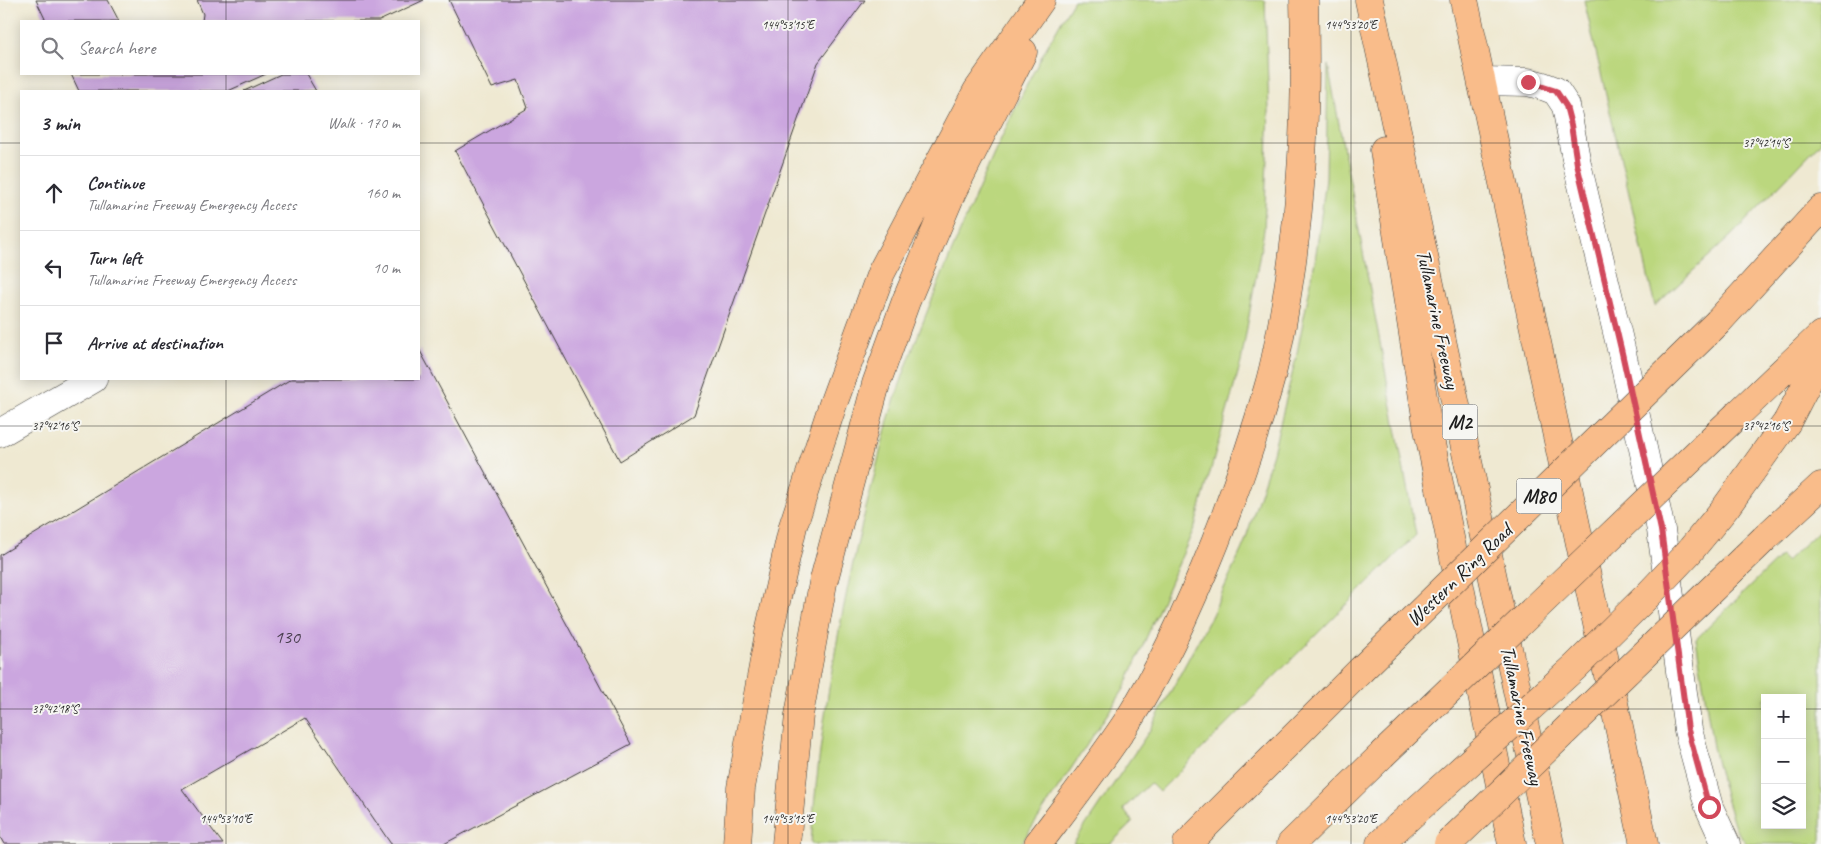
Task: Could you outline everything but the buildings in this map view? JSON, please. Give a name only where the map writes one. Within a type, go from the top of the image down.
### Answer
[{"type":"highway","points":[[737,844],[741,788],[770,628],[793,526],[833,404],[881,273],[977,91],[1041,0]]},
{"type":"highway","points":[[786,844],[799,715],[823,583],[876,384],[906,301],[952,192],[1005,84],[1050,0]]},
{"type":"highway","points":[[1038,844],[1081,788],[1130,718],[1157,670],[1202,576],[1229,508],[1253,438],[1281,333],[1293,258],[1304,124],[1306,62],[1304,0]]},
{"type":"highway","points":[[1360,0],[1428,429],[1512,844]]},
{"type":"highway","name":"Tullamarine Freeway","points":[[1369,0],[1550,844]]},
{"type":"highway","points":[[1464,0],[1644,844]]},
{"type":"highway","points":[[1718,322],[1821,209]]},
{"type":"highway","name":"Western Ring Road","points":[[1187,844],[1361,670],[1718,322],[1821,226]]},
{"type":"highway","points":[[1291,844],[1821,335]]},
{"type":"highway","points":[[1389,836],[1581,661],[1689,552],[1726,507],[1787,422],[1821,356]]},
{"type":"highway","points":[[1448,844],[1821,486]]},
{"type":"lane","points":[[1482,81],[1528,82],[1543,86],[1556,91],[1566,106],[1577,164],[1622,353],[1661,530],[1688,730],[1709,807],[1726,844]]},
{"type":"lane","points":[[0,433],[91,380]]},
{"type":"green space","points":[[1074,0],[1265,0],[1269,111],[1264,230],[1241,362],[1195,526],[1124,689],[1021,844],[811,844],[819,758],[839,630],[857,546],[889,417],[907,363],[983,178],[1032,75]]},
{"type":"green space","points":[[1584,0],[1821,0],[1821,142],[1733,234],[1655,306]]},
{"type":"green space","points":[[1328,65],[1416,535],[1159,792],[1150,783],[1123,809],[1133,822],[1110,844],[1073,844],[1150,730],[1212,615],[1244,544],[1273,453],[1296,358],[1315,261],[1326,179]]},
{"type":"green space","points":[[1821,529],[1821,844],[1747,844],[1736,830],[1713,747],[1696,639],[1781,556],[1786,561]]},
{"type":"route","points":[[1528,82],[1556,91],[1566,106],[1571,125],[1577,164],[1622,353],[1661,530],[1688,730],[1709,807]]}]
